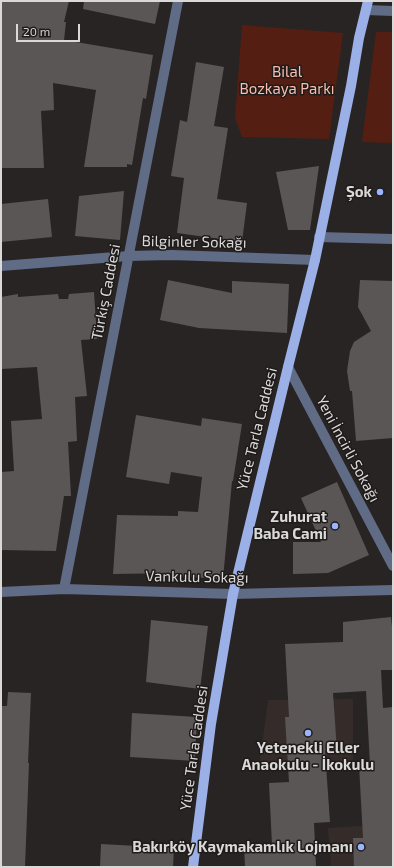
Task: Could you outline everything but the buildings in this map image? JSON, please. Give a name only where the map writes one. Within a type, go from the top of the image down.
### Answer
[{"type":"main road","name":"Yüce Tarla Caddesi","points":[[193,867],[211,724],[233,594],[315,260],[367,5]]},
{"type":"street","name":"Türkiş Caddesi","points":[[64,589],[178,1]]},
{"type":"street","points":[[367,5],[393,11]]},
{"type":"street","points":[[319,238],[393,239]]},
{"type":"street","name":"Bilginler Sokağı","points":[[1,266],[128,256],[172,255],[315,260]]},
{"type":"street","name":"Yeni İncirli Sokağı","points":[[288,367],[393,566]]},
{"type":"street","name":"Vankulu Sokağı","points":[[1,592],[64,589],[233,594],[393,590]]},
{"type":"shaded area","name":"Yetenekli Eller Anaokulu - İkokulu","points":[[353,699],[353,766],[259,768],[268,700]]},
{"type":"shaded area","name":"Bakırköy Kaymakamlık Lojmanı","points":[[393,824],[393,867],[331,867],[328,828]]},
{"type":"green space","name":"Bilal Bozkaya Parkı","points":[[242,25],[343,33],[329,139],[242,137],[235,118]]},
{"type":"green space","points":[[376,32],[393,32],[393,143],[362,142]]},
{"type":"place","name":"Şok","points":[[380,192]]},
{"type":"place","name":"Zuhurat Baba Cami","points":[[335,526]]},
{"type":"place","name":"Yetenekli Eller Anaokulu - İkokulu","points":[[308,733]]},
{"type":"place","name":"Bakırköy Kaymakamlık Lojmanı","points":[[361,847]]}]
